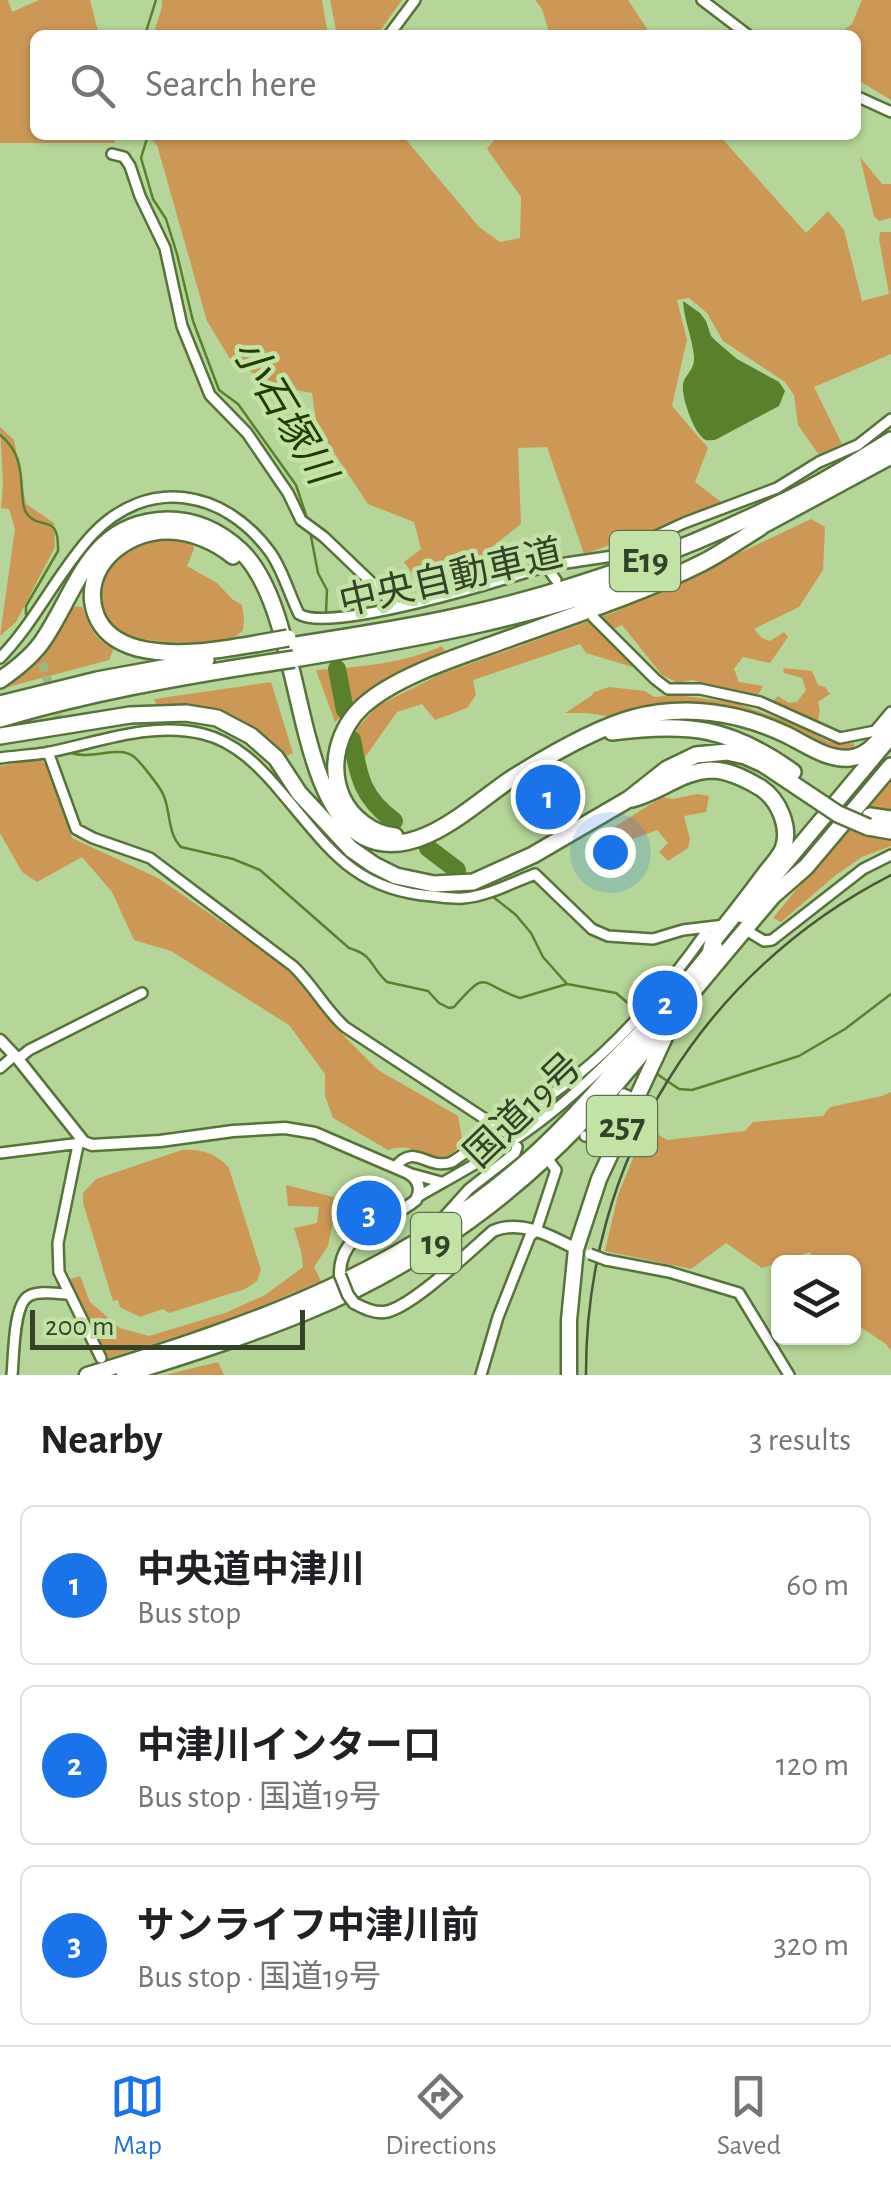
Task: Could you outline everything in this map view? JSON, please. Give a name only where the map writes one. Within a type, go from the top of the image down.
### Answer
[{"type":"highway","name":"中央自動車道","points":[[291,648],[456,617],[542,596],[668,553],[778,504],[891,440]]},
{"type":"highway","name":"中央自動車道","points":[[0,704],[97,680],[291,648],[451,631],[549,608],[650,574],[761,527],[891,456]]},
{"type":"highway","points":[[0,680],[33,653],[86,562],[101,547],[128,530],[156,520],[180,520],[202,524],[252,562],[270,600],[330,803],[342,820],[363,837],[380,843],[410,842],[437,829],[512,780],[629,719],[674,711],[725,714],[753,722],[832,757],[852,758],[864,754],[891,726]]},
{"type":"highway","points":[[437,829],[388,836],[350,811],[336,779],[336,757],[348,724],[364,705],[417,674],[703,562],[761,527]]},
{"type":"highway","points":[[264,652],[177,652],[134,647],[117,640],[98,620],[92,594],[98,567],[120,544],[173,530],[211,541],[229,553],[253,583],[263,608],[309,770],[338,834]]},
{"type":"highway","name":"中央自動車道","points":[[0,718],[264,652]]},
{"type":"highway","points":[[0,736],[130,715],[186,713],[217,718],[251,736],[276,758],[300,793],[351,849],[396,876],[434,884],[473,882],[534,855],[629,800],[667,769],[696,754],[727,752],[763,764],[826,800],[891,830]]},
{"type":"highway","points":[[588,737],[654,728],[719,734],[764,751],[826,800]]},
{"type":"highway","name":"国道19号","points":[[124,1375],[307,1312],[372,1280],[471,1220],[624,1094],[736,925],[891,737]]},
{"type":"highway","name":"国道19号","points":[[736,925],[775,894],[891,756]]},
{"type":"highway","points":[[775,894],[806,867],[891,766]]},
{"type":"highway","points":[[629,800],[651,794],[693,773],[712,770],[750,781],[768,793],[780,811],[786,830],[782,850],[736,925],[713,941],[710,953]]},
{"type":"highway","points":[[869,822],[891,819]]},
{"type":"highway","name":"国道19号","points":[[87,1375],[220,1333],[300,1302],[366,1271],[462,1212],[572,1118],[710,953]]},
{"type":"highway","name":"257","points":[[569,1375],[568,1320],[598,1179],[624,1094],[677,1020],[680,1008]]},
{"type":"street","points":[[394,30],[415,0]]},
{"type":"street","points":[[702,0],[741,30]]},
{"type":"street","points":[[861,98],[891,112]]},
{"type":"street","points":[[112,154],[124,157],[130,166],[165,248],[182,326],[210,396],[247,434],[301,520],[397,607]]},
{"type":"street","points":[[0,658],[62,573],[106,522],[139,502],[198,498],[242,521],[272,554],[302,618],[337,617],[465,592],[546,566],[613,556],[684,523],[777,488],[819,462],[858,445],[891,419]]},
{"type":"street","points":[[546,566],[556,580]]},
{"type":"street","points":[[593,617],[668,689],[700,690],[760,702],[840,738],[875,731],[891,712]]},
{"type":"street","points":[[26,626],[35,637]]},
{"type":"street","points":[[0,758],[160,730],[204,734],[251,760],[347,866],[382,886],[416,895],[461,898],[535,874],[592,929],[608,936],[653,939],[683,930],[736,925],[764,941],[772,940],[864,869],[891,856]]},
{"type":"street","points":[[63,734],[67,746]]},
{"type":"street","points":[[48,752],[76,829],[150,858],[293,966],[345,1027],[504,1131]]},
{"type":"street","points":[[395,1167],[403,1158],[412,1156],[447,1165],[544,1103],[619,1036],[709,928]]},
{"type":"street","points":[[0,1068],[142,992]]},
{"type":"street","points":[[662,1011],[653,1015],[537,1124],[412,1204],[370,1226],[351,1242],[341,1261],[340,1276],[354,1303],[372,1312],[395,1310],[492,1231],[503,1226],[536,1230],[606,1260],[669,1272],[739,1293],[788,1375]]},
{"type":"street","points":[[0,1040],[81,1144],[58,1244],[59,1272],[101,1358]]},
{"type":"street","points":[[585,1136],[594,1138],[602,1132],[624,1094]]},
{"type":"street","points":[[0,1153],[286,1128],[316,1133],[408,1172],[444,1182]]},
{"type":"street","points":[[422,1237],[517,1147]]},
{"type":"street","points":[[481,1375],[498,1317],[530,1236],[536,1230],[556,1170],[546,1158]]},
{"type":"street","points":[[408,1172],[417,1180],[419,1196]]},
{"type":"street","points":[[12,1375],[22,1303],[33,1294],[70,1294]]},
{"type":"shaded area","points":[[0,0],[8,0],[12,12],[39,0],[90,0],[98,30],[30,30],[30,140],[115,143],[0,143]]},
{"type":"shaded area","points":[[162,0],[322,0],[327,30],[155,30]]},
{"type":"shaded area","points":[[330,0],[402,0],[381,30],[336,30]]},
{"type":"shaded area","points":[[535,0],[628,0],[648,30],[548,30]]},
{"type":"shaded area","points":[[862,0],[891,0],[891,100],[861,82],[861,30],[844,30],[852,24]]},
{"type":"shaded area","points":[[152,140],[406,140],[479,227],[500,242],[520,238],[521,197],[487,149],[494,140],[723,140],[806,233],[828,211],[844,230],[862,301],[889,294],[879,239],[880,232],[891,232],[891,354],[814,387],[842,444],[819,455],[798,425],[794,395],[785,382],[723,341],[707,313],[689,298],[677,300],[687,340],[672,406],[708,448],[695,482],[725,505],[584,554],[547,447],[518,448],[521,524],[483,554],[492,577],[430,597],[404,562],[421,549],[414,522],[368,504],[317,427],[312,393],[280,387],[232,362],[207,321],[157,145]]},
{"type":"shaded area","points":[[860,157],[882,184],[891,184],[891,218],[879,221],[874,216]]},
{"type":"shaded area","points":[[683,301],[700,313],[717,342],[737,359],[779,382],[785,391],[779,406],[715,440],[706,440],[698,432],[684,396],[683,384],[694,356]]},
{"type":"shaded area","points":[[0,427],[14,440],[26,504],[54,523],[55,547],[16,622],[0,636],[15,529],[9,509],[1,508]]},
{"type":"shaded area","points":[[811,519],[825,527],[823,570],[799,607],[754,629],[770,641],[784,632],[788,637],[770,663],[743,657],[734,669],[739,682],[763,686],[757,697],[692,680],[678,683],[662,675],[622,625],[603,634],[639,669],[586,653],[580,644],[473,680],[476,695],[467,708],[435,720],[422,704],[397,712],[361,763],[355,731],[377,706],[439,675],[615,612]]},
{"type":"shaded area","points":[[159,540],[193,542],[187,566],[217,583],[242,605],[243,630],[220,641],[175,642],[130,636],[112,626],[101,608],[103,577],[120,556]]},
{"type":"shaded area","points":[[69,606],[82,607],[97,637],[114,648],[109,660],[8,687],[8,682],[43,648]]},
{"type":"shaded area","points":[[442,646],[446,653],[387,682],[335,722],[316,670],[396,661]]},
{"type":"shaded area","points":[[783,668],[812,671],[818,685],[830,694],[818,702],[817,724],[771,703],[778,696],[789,703],[797,702],[806,690],[802,678],[784,673]]},
{"type":"shaded area","points":[[271,682],[293,753],[286,756],[241,722],[214,714],[158,709],[154,699]]},
{"type":"shaded area","points":[[609,687],[645,691],[654,697],[678,695],[735,703],[792,723],[830,742],[854,743],[855,749],[820,746],[732,713],[621,718],[565,713],[594,692]]},
{"type":"shaded area","points":[[40,759],[46,765],[72,838],[158,878],[300,976],[338,1030],[378,1070],[458,1116],[463,1143],[449,1156],[431,1157],[407,1148],[388,1150],[333,1118],[325,1096],[325,1074],[289,1025],[171,951],[134,940],[112,892],[82,857],[37,882],[22,872],[0,833],[0,766]]},
{"type":"shaded area","points":[[891,775],[891,812],[865,806]]},
{"type":"shaded area","points":[[709,796],[706,812],[684,816],[690,839],[688,848],[668,861],[659,852],[668,843],[657,830],[604,848],[604,856],[598,861],[594,851],[600,836],[662,797]]},
{"type":"shaded area","points":[[845,830],[891,836],[891,846],[862,857],[781,922],[773,918]]},
{"type":"shaded area","points":[[891,1092],[891,1351],[861,1328],[861,1255],[771,1255],[771,1265],[762,1268],[726,1243],[691,1269],[605,1251],[618,1195],[646,1127],[667,1140],[745,1131],[753,1122],[823,1116],[830,1107]]},
{"type":"shaded area","points":[[182,1150],[208,1153],[229,1168],[261,1270],[257,1281],[245,1289],[169,1313],[163,1309],[140,1317],[120,1307],[118,1300],[113,1301],[83,1193],[96,1179]]},
{"type":"shaded area","points":[[286,1185],[338,1198],[328,1246],[314,1267],[321,1281],[231,1319],[108,1358],[68,1280],[80,1276],[90,1302],[120,1328],[149,1336],[225,1313],[265,1295],[303,1267],[294,1228],[317,1223],[319,1207],[288,1206]]},
{"type":"shaded area","points":[[218,1362],[224,1375],[165,1375]]},
{"type":"waterway","name":"小石塚川","points":[[147,30],[156,0]]},
{"type":"waterway","name":"小石塚川","points":[[146,140],[141,158],[153,199],[166,219],[193,321],[219,390],[238,404],[296,485],[307,518]]},
{"type":"waterway","points":[[0,435],[18,460],[25,512],[52,526],[58,539],[58,551],[26,606],[26,614]]},
{"type":"waterway","name":"小石塚川","points":[[310,531],[318,573],[327,590],[326,612]]},
{"type":"waterway","name":"小石塚川","points":[[337,669],[345,710]]},
{"type":"waterway","name":"小石塚川","points":[[352,740],[368,795],[394,821]]},
{"type":"waterway","points":[[69,752],[119,752],[133,756],[163,794],[173,835],[181,847],[233,859],[260,870],[349,948],[368,958],[387,982],[428,991],[449,1008],[484,982],[520,998],[567,984],[616,993],[636,1010]]},
{"type":"waterway","name":"小石塚川","points":[[428,848],[457,870]]},
{"type":"waterway","name":"小石塚川","points":[[492,896],[516,915],[543,957],[567,984]]},
{"type":"waterway","points":[[657,1074],[679,1089],[692,1090],[799,1056],[845,1029],[891,994]]},
{"type":"tunnel","points":[[35,637],[63,734]]},
{"type":"tunnel","points":[[101,1358],[114,1375]]},
{"type":"railway","points":[[586,1375],[591,1296],[607,1221],[632,1149],[667,1082],[711,1020],[763,964],[824,916],[891,875]]},
{"type":"place","name":"中央道中津川","points":[[548,797]]},
{"type":"place","name":"中津川インター口","points":[[665,1003]]},
{"type":"place","name":"サンライフ中津川前","points":[[369,1213]]}]
